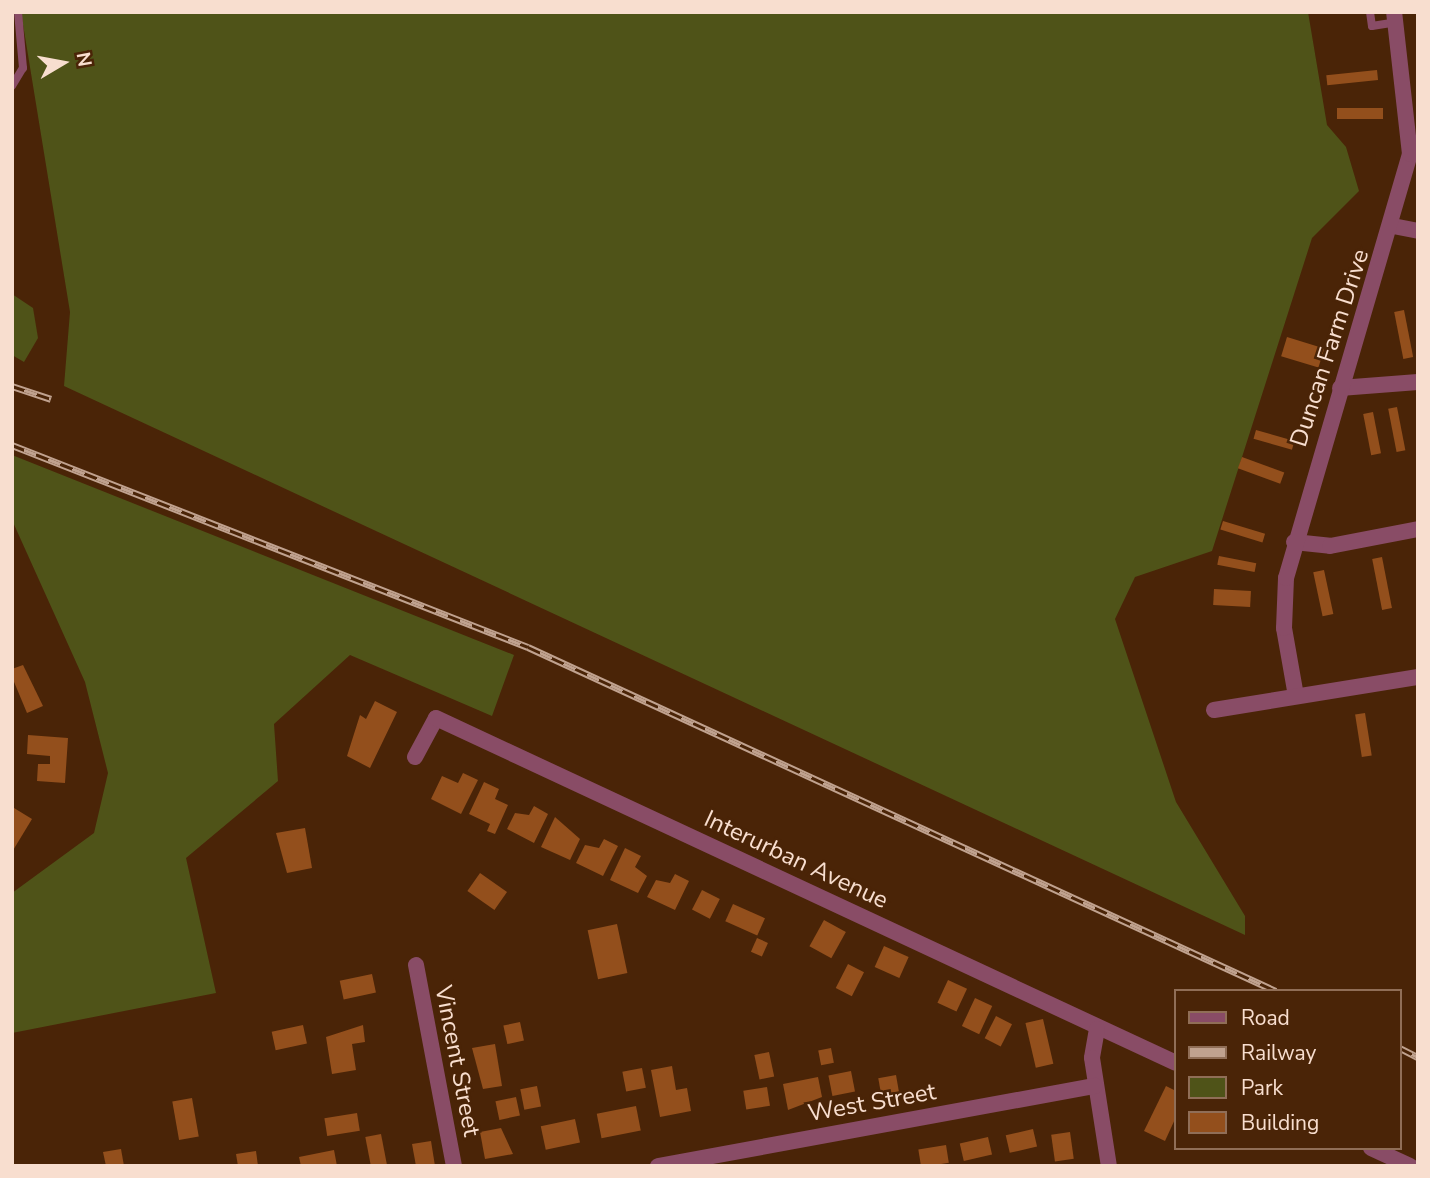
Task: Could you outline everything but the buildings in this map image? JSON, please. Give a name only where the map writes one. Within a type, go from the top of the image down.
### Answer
[{"type":"street","name":"Duncan Farm Drive","points":[[1296,696],[1283,610],[1294,542],[1340,388],[1393,226],[1410,154],[1412,88],[1395,17]]},
{"type":"street","points":[[1393,226],[1418,231]]},
{"type":"street","points":[[1340,388],[1418,382]]},
{"type":"street","points":[[1294,542],[1329,545],[1418,529]]},
{"type":"street","points":[[1214,710],[1418,677]]},
{"type":"street","name":"Interurban Avenue","points":[[415,757],[436,718],[1097,1029],[1174,1062]]},
{"type":"street","name":"Vincent Street","points":[[416,965],[454,1166]]},
{"type":"street","points":[[1097,1029],[1095,1086],[1109,1166]]},
{"type":"street","name":"West Street","points":[[658,1166],[1095,1086]]},
{"type":"street","points":[[1375,1150],[1410,1166]]},
{"type":"lane","points":[[12,86],[23,68],[18,12]]},
{"type":"lane","points":[[1370,12],[1372,26],[1395,17]]},
{"type":"green space","points":[[21,12],[1308,12],[1327,125],[1346,147],[1359,191],[1312,238],[1212,551],[1135,577],[1115,619],[1176,802],[1245,916],[1245,935],[64,386],[70,312]]},
{"type":"green space","points":[[12,294],[33,308],[38,338],[24,362],[12,355]]},
{"type":"green space","points":[[12,455],[514,655],[492,716],[350,655],[274,724],[278,781],[186,858],[216,993],[12,1033],[12,893],[94,833],[108,773],[85,682],[12,520]]},
{"type":"railway","points":[[12,386],[51,399]]},
{"type":"railway","points":[[12,445],[528,647],[1272,989]]},
{"type":"railway","points":[[1402,1049],[1418,1057]]}]
